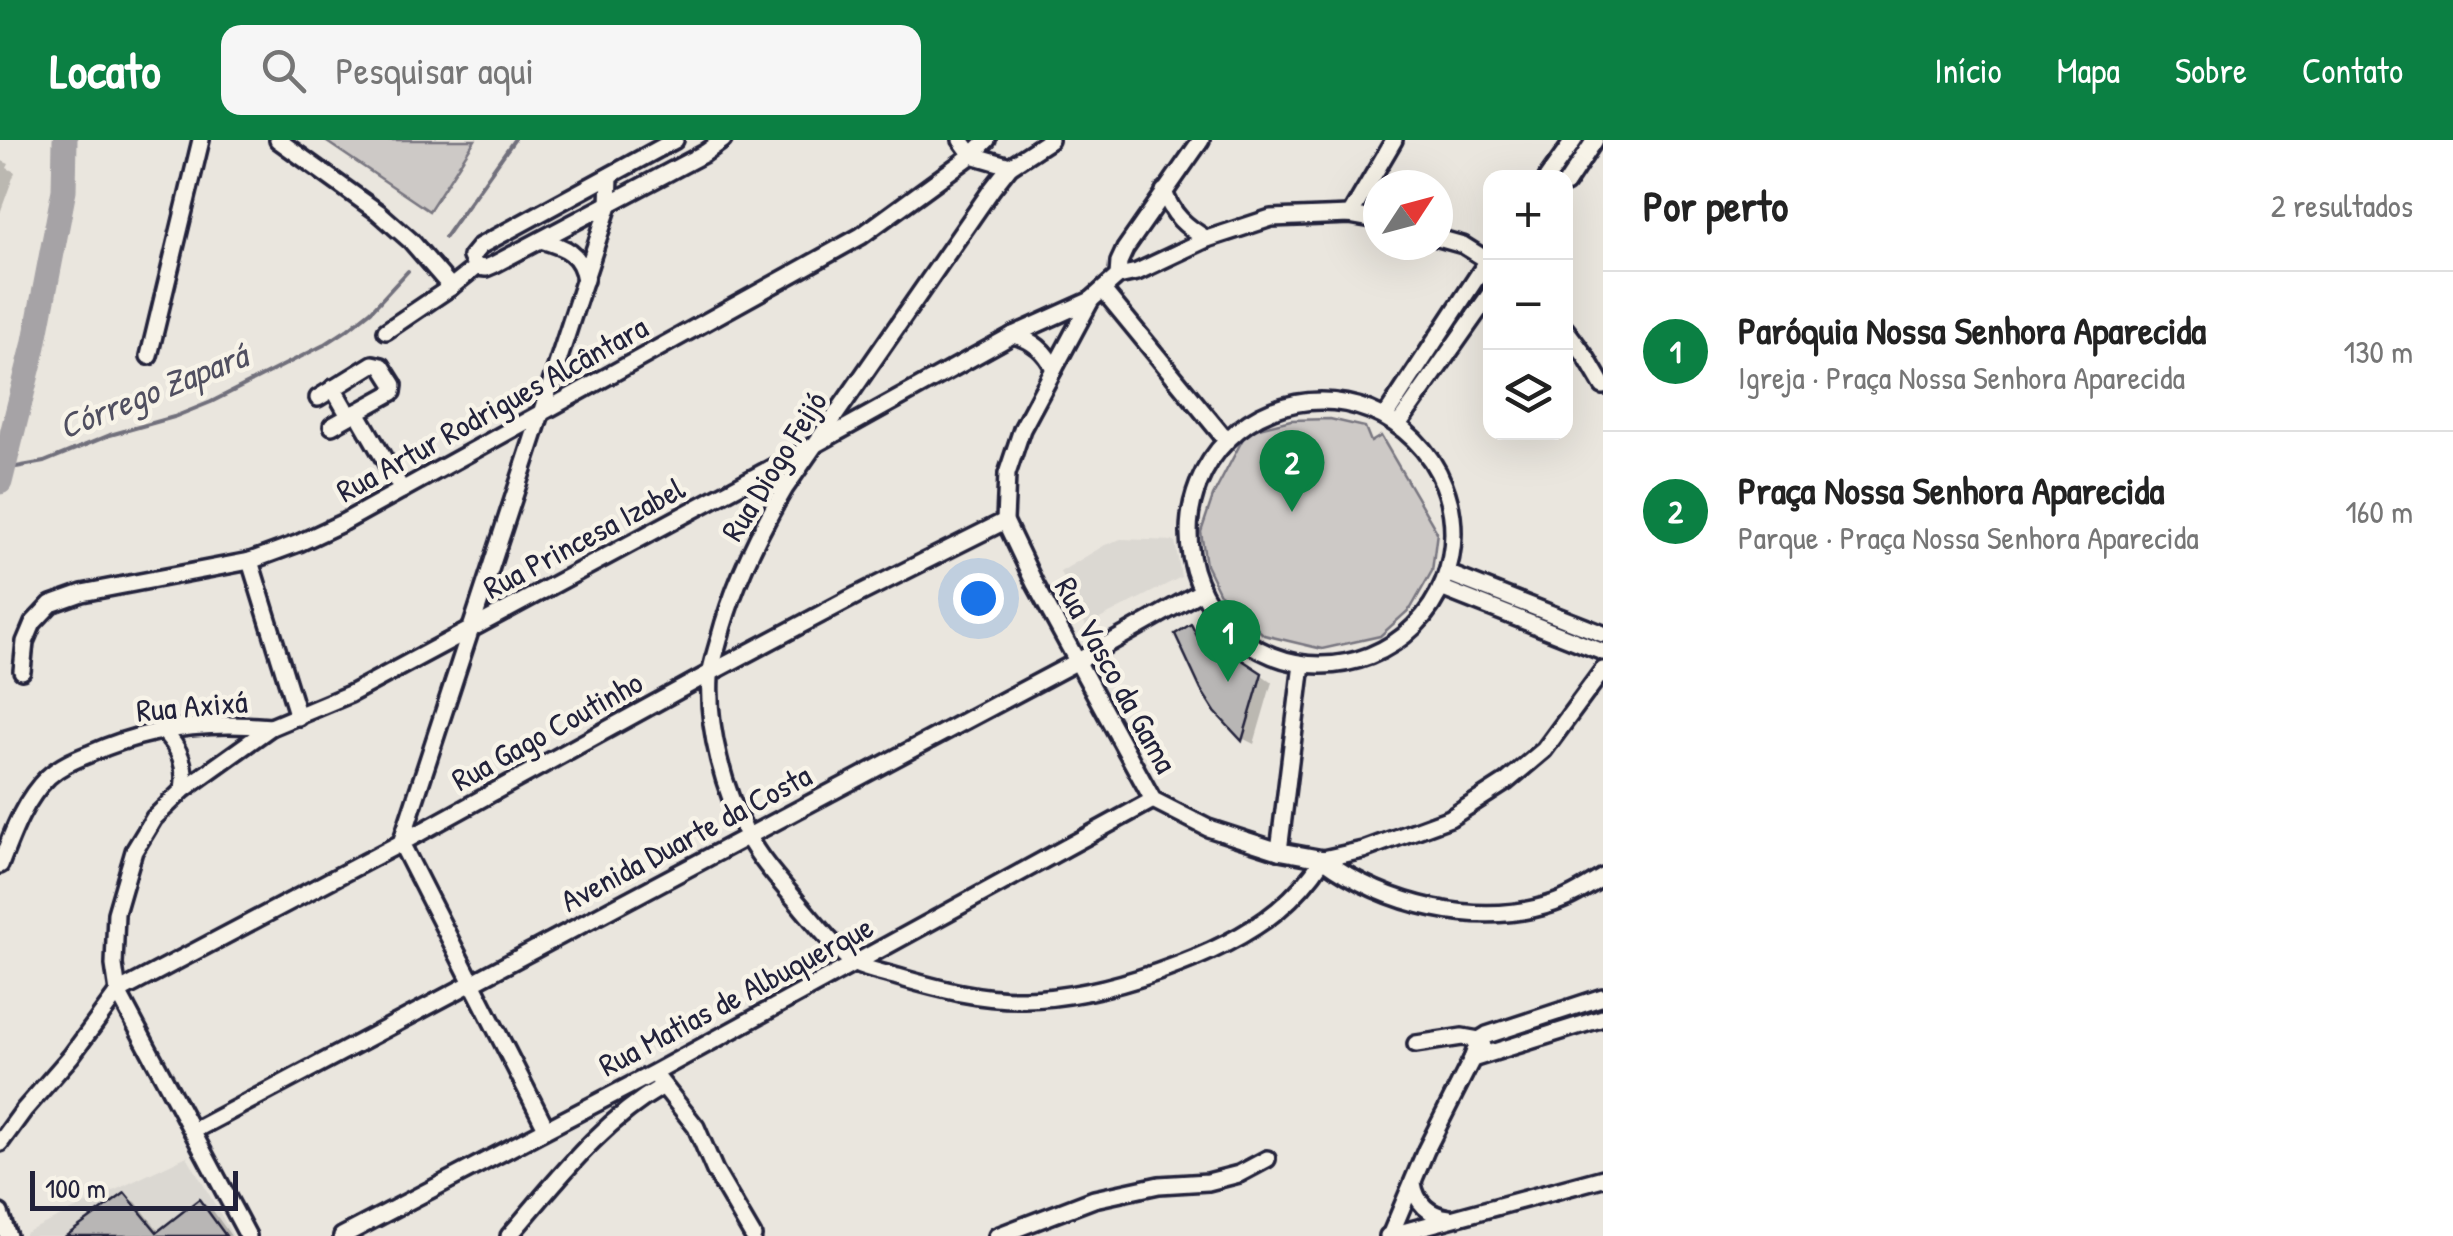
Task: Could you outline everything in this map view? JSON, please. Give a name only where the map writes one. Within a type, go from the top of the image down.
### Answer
[{"type":"street","points":[[148,356],[200,140]]},
{"type":"street","points":[[278,140],[378,212],[411,241],[451,287]]},
{"type":"street","points":[[476,267],[471,257],[480,246],[674,140]]},
{"type":"street","points":[[386,331],[476,267],[493,265],[705,153],[722,140]]},
{"type":"street","points":[[961,140],[972,155],[1010,166]]},
{"type":"street","name":"Rua Artur Rodrigues Alcântara","points":[[22,671],[25,642],[33,623],[52,604],[82,593],[250,560],[344,522],[861,236],[987,140]]},
{"type":"street","name":"Rua Diogo Feijó","points":[[854,963],[770,870],[748,837],[716,747],[710,713],[710,673],[736,587],[762,526],[784,488],[1010,166],[1050,140]]},
{"type":"street","points":[[1118,276],[1124,248],[1201,140]]},
{"type":"street","points":[[1350,215],[1394,140]]},
{"type":"street","points":[[1553,170],[1574,140]]},
{"type":"street","points":[[1573,173],[1595,140]]},
{"type":"street","points":[[546,1128],[401,843],[585,280],[608,205],[610,176]]},
{"type":"street","points":[[1164,191],[1180,220],[1207,239]]},
{"type":"street","name":"Rua Princesa Izabel","points":[[118,992],[114,965],[116,913],[125,876],[142,834],[183,790],[271,727],[350,694],[472,630],[1013,335],[1097,295],[1118,276],[1138,272],[1207,239],[1270,218],[1363,217]]},
{"type":"street","points":[[541,240],[568,248],[578,258],[585,280]]},
{"type":"street","points":[[1453,242],[1484,260]]},
{"type":"street","points":[[1391,421],[1483,274]]},
{"type":"street","points":[[1005,522],[1007,474],[1022,429],[1097,295],[1226,440]]},
{"type":"street","points":[[1391,421],[1483,303]]},
{"type":"street","points":[[1013,335],[1039,347],[1054,370]]},
{"type":"street","points":[[1573,339],[1603,386]]},
{"type":"street","points":[[318,398],[373,364],[382,366],[394,385],[393,392],[332,426]]},
{"type":"street","points":[[333,388],[402,490]]},
{"type":"street","points":[[1319,400],[1353,404],[1391,421],[1422,448],[1440,476],[1450,507],[1453,540],[1444,580],[1418,623],[1385,649],[1345,663],[1302,664],[1262,651],[1227,626],[1202,590],[1190,552],[1188,527],[1203,472],[1226,440],[1254,418],[1285,405],[1319,400]]},
{"type":"street","name":"Rua Vasco da Gama","points":[[1005,522],[1034,584],[1154,800],[1208,828],[1279,851],[1323,859]]},
{"type":"street","name":"Rua Gago Coutinho","points":[[118,992],[857,595],[1005,522]]},
{"type":"street","points":[[250,560],[298,717]]},
{"type":"street","points":[[1444,580],[1603,634]]},
{"type":"street","points":[[1444,580],[1603,652]]},
{"type":"street","name":"Avenida Duarte da Costa","points":[[193,1131],[1078,661],[1202,590]]},
{"type":"street","points":[[1279,851],[1302,664]]},
{"type":"street","points":[[854,963],[942,990],[1024,999],[1068,995],[1160,971],[1245,933],[1296,894],[1323,859],[1402,837],[1450,818],[1489,794],[1544,750],[1603,670]]},
{"type":"street","name":"Rua Axixá","points":[[0,865],[13,830],[48,777],[64,764],[127,738],[163,731],[246,724],[271,727]]},
{"type":"street","points":[[163,731],[180,752],[183,790]]},
{"type":"street","name":"Rua Matias de Albuquerque","points":[[342,1236],[546,1128],[658,1079],[854,963],[1154,800]]},
{"type":"street","points":[[1323,859],[1362,884],[1395,897],[1462,912],[1493,913],[1539,907],[1580,892],[1603,877]]},
{"type":"street","points":[[0,1143],[72,1056],[118,992],[248,1236]]},
{"type":"street","points":[[1389,1236],[1426,1150],[1487,1035],[1603,996]]},
{"type":"street","points":[[1480,1051],[1603,1018]]},
{"type":"street","points":[[1416,1044],[1462,1037],[1480,1051]]},
{"type":"street","points":[[509,1236],[602,1132],[658,1079],[696,1128],[715,1171],[753,1236]]},
{"type":"street","points":[[997,1236],[1025,1230],[1094,1199],[1159,1185],[1208,1182],[1240,1174],[1267,1159]]},
{"type":"street","points":[[1389,1236],[1603,1178]]},
{"type":"street","points":[[1413,1182],[1424,1208],[1450,1218]]},
{"type":"street","points":[[0,1213],[8,1236]]},
{"type":"shaded area","points":[[324,140],[475,140],[429,211]]},
{"type":"shaded area","points":[[1330,419],[1365,427],[1371,442],[1381,436],[1437,532],[1432,571],[1411,608],[1380,636],[1322,649],[1264,635],[1220,594],[1206,565],[1201,532],[1213,496],[1247,431],[1291,420]]},
{"type":"shaded area","points":[[1121,539],[1175,541],[1181,577],[1086,626],[1060,572]]},
{"type":"shaded area","points":[[187,1156],[233,1236],[25,1236],[25,1233]]},
{"type":"building","points":[[1191,624],[1198,638],[1230,652],[1262,673],[1242,741],[1201,690],[1175,634]]},
{"type":"building","points":[[125,1193],[157,1232],[199,1199],[226,1236],[66,1236]]},
{"type":"waterway","points":[[0,482],[34,346],[64,190],[65,140]]},
{"type":"waterway","name":"Córrego Zapará","points":[[445,237],[514,140]]},
{"type":"waterway","name":"Córrego Zapará","points":[[5,469],[44,462],[110,435],[211,402],[347,330],[371,311],[408,271]]},
{"type":"place","name":"Praça Nossa Senhora Aparecida","points":[[1292,512]]},
{"type":"place","name":"Paróquia Nossa Senhora Aparecida","points":[[1228,682]]}]
